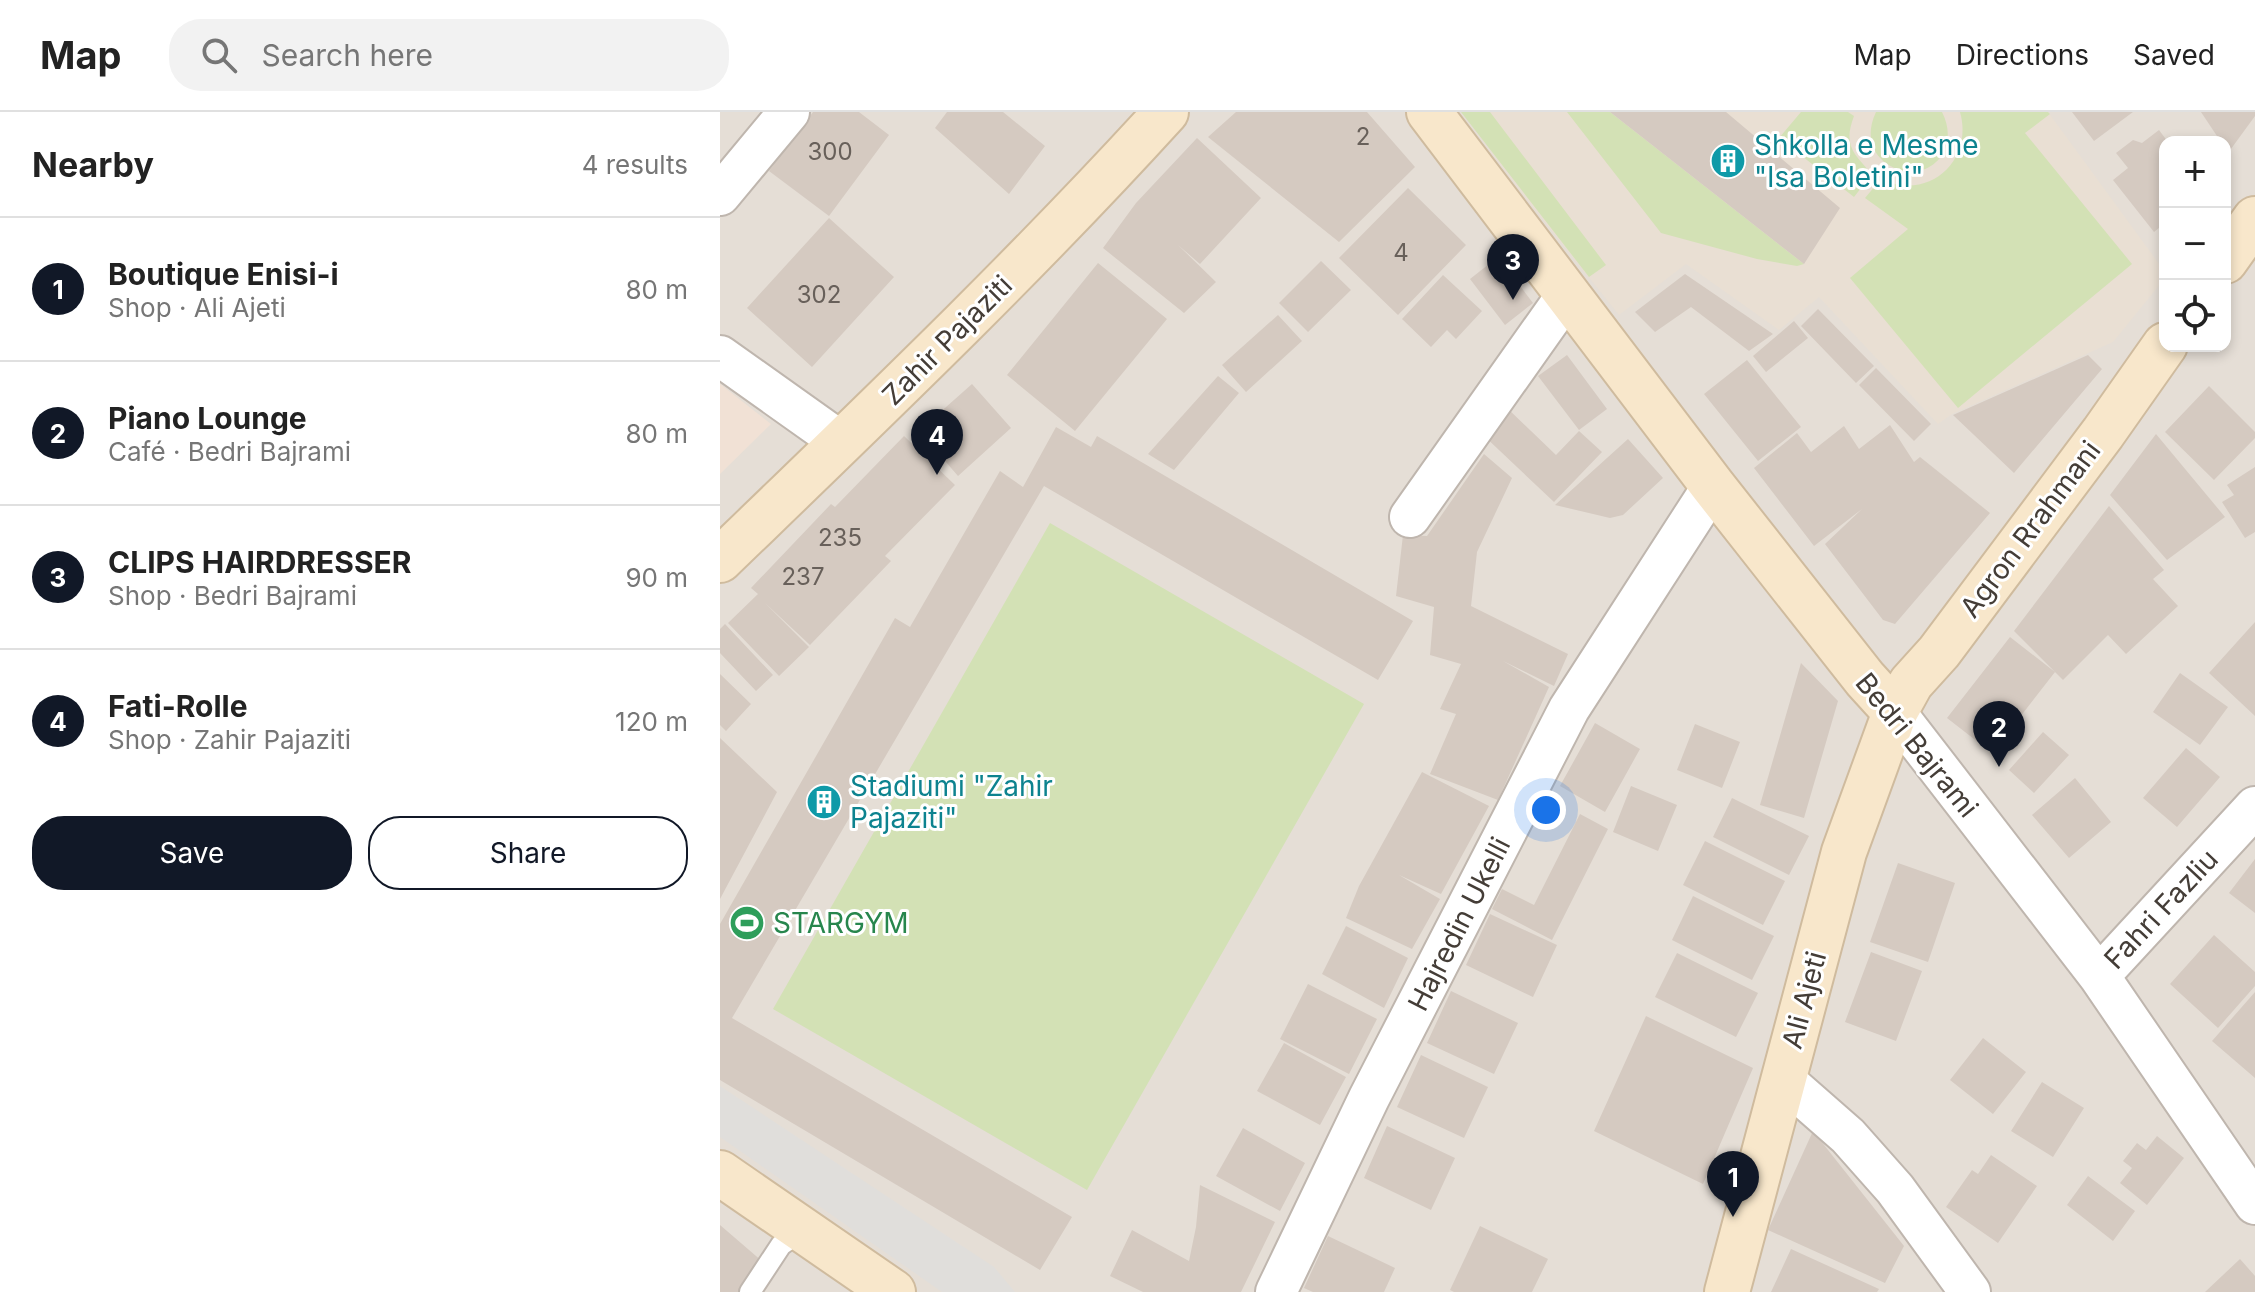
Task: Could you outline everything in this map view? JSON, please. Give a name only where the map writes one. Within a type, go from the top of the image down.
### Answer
[{"type":"main road","name":"Zahir Pajaziti","points":[[720,560],[1075,212],[1166,112]]},
{"type":"main road","name":"Bedri Bajrami","points":[[1429,112],[1713,486],[1865,679],[1895,712]]},
{"type":"main road","points":[[2231,253],[2255,219]]},
{"type":"main road","name":"Agron Rrahmani","points":[[1895,712],[1911,683],[1939,652],[2160,352]]},
{"type":"main road","name":"Ali Ajeti","points":[[1727,1292],[1844,852],[1895,712]]},
{"type":"main road","points":[[720,1173],[893,1292]]},
{"type":"street","points":[[720,195],[789,112]]},
{"type":"street","points":[[1410,517],[1567,295]]},
{"type":"street","points":[[720,356],[841,442]]},
{"type":"street","name":"Hajredin Ukelli","points":[[1276,1292],[1369,1098],[1569,709],[1713,486]]},
{"type":"street","name":"Bedri Bajrami","points":[[1895,712],[2099,976],[2255,1204]]},
{"type":"street","name":"Fahri Fazliu","points":[[2099,976],[2255,807]]},
{"type":"street","points":[[1783,1079],[1848,1136],[1895,1189],[1970,1292]]},
{"type":"lane","points":[[750,1292],[781,1245],[804,1229]]},
{"type":"shaded area","points":[[720,112],[2255,112],[2255,1292],[720,1292]]},
{"type":"shaded area","points":[[1461,112],[2048,112],[2159,264],[2159,285],[2113,342],[1952,414],[1938,424],[1819,297],[1779,330],[1686,264],[1619,315]]},
{"type":"shaded area","points":[[720,384],[771,424],[720,474]]},
{"type":"shaded area","points":[[720,1086],[994,1267],[1015,1292],[942,1292],[720,1137]]},
{"type":"green space","points":[[1461,112],[1490,112],[1606,265],[1589,277]]},
{"type":"green space","points":[[1567,112],[1610,112],[1804,264],[1797,266],[1757,259],[1661,233]]},
{"type":"green space","points":[[1801,112],[1848,112],[1854,116],[1850,142],[1872,174],[1854,197],[1779,138]]},
{"type":"green space","points":[[1876,112],[1942,112],[1948,139],[1939,159],[1926,169],[1911,172],[1896,169],[1883,161],[1874,148],[1871,132]]},
{"type":"green space","points":[[1960,112],[2048,112],[2050,114],[2025,133],[2132,264],[1958,408],[1850,278],[1908,229],[1865,198],[1881,179],[1898,185],[1915,185],[1930,181],[1943,172],[1954,161],[1960,146],[1963,130]]},
{"type":"green space","points":[[1050,523],[1364,704],[1087,1190],[773,1009]]},
{"type":"building","points":[[813,112],[859,112],[889,135],[829,216],[769,171]]},
{"type":"building","points":[[947,112],[1003,112],[1045,146],[1009,194],[935,128]]},
{"type":"building","points":[[1236,112],[1367,112],[1415,167],[1339,242],[1208,137]]},
{"type":"building","name":"Shkolla e Mesme \"Isa Boletini\"","points":[[1610,112],[1726,112],[1840,208],[1804,264]]},
{"type":"building","points":[[2072,112],[2133,112],[2094,141]]},
{"type":"building","points":[[2201,112],[2255,112],[2231,149],[2231,136],[2217,136]]},
{"type":"building","points":[[2159,130],[2164,136],[2159,136],[2159,228],[2154,232],[2113,180],[2128,168],[2116,153],[2133,140],[2142,143]]},
{"type":"building","points":[[1197,138],[1261,198],[1200,264],[1178,245],[1216,282],[1184,313],[1103,248],[1136,203]]},
{"type":"building","points":[[1408,188],[1466,245],[1398,315],[1339,258]]},
{"type":"building","points":[[829,218],[894,277],[812,367],[747,308]]},
{"type":"building","points":[[1498,257],[1533,303],[1505,325],[1470,279]]},
{"type":"building","points":[[1321,261],[1351,290],[1308,332],[1279,303]]},
{"type":"building","points":[[1098,263],[1167,319],[1075,431],[1007,375]]},
{"type":"building","points":[[1685,274],[1773,334],[1749,351],[1691,307],[1655,332],[1635,312]]},
{"type":"building","points":[[1443,275],[1482,311],[1456,339],[1447,330],[1431,347],[1402,319]]},
{"type":"building","points":[[1818,309],[1874,366],[1856,383],[1801,326]]},
{"type":"building","points":[[1278,315],[1302,341],[1246,392],[1222,365]]},
{"type":"building","points":[[1794,321],[1808,338],[1766,372],[1753,356]]},
{"type":"building","points":[[1567,355],[1607,409],[1579,430],[1538,376]]},
{"type":"building","points":[[2088,355],[2102,369],[2014,473],[1953,415]]},
{"type":"building","points":[[1747,360],[1801,427],[1758,461],[1704,394]]},
{"type":"building","points":[[1876,368],[1931,424],[1914,441],[1859,385]]},
{"type":"building","points":[[1218,376],[1239,393],[1174,470],[1148,454]]},
{"type":"building","points":[[972,384],[1011,428],[958,476],[919,431]]},
{"type":"building","points":[[2209,386],[2255,432],[2255,438],[2214,480],[2165,432]]},
{"type":"building","points":[[1506,407],[1556,455],[1579,431],[1602,452],[1554,502],[1481,433]]},
{"type":"building","points":[[1890,425],[1914,462],[1920,457],[1990,513],[1895,624],[1883,620],[1825,544],[1862,509],[1814,546],[1754,468],[1797,433],[1811,452],[1844,426],[1859,449]]},
{"type":"building","name":"Stadiumi \"Zahir Pajaziti\"","points":[[1056,427],[1091,447],[1097,436],[1413,621],[1378,680],[1044,486],[732,1018],[1072,1217],[1040,1270],[720,1080],[720,924],[895,618],[910,627],[1000,471],[1023,487]]},
{"type":"building","points":[[2156,434],[2225,517],[2167,560],[2110,495]]},
{"type":"building","points":[[904,436],[955,485],[885,556],[891,561],[810,645],[765,603],[809,647],[779,676],[728,623],[758,594],[751,588],[831,504],[835,507]]},
{"type":"building","points":[[1628,439],[1663,478],[1623,515],[1610,518],[1555,505]]},
{"type":"building","points":[[1484,454],[1512,478],[1477,552],[1471,606],[1568,654],[1554,686],[1503,661],[1549,687],[1498,800],[1430,774],[1456,714],[1440,709],[1461,664],[1430,655],[1434,607],[1396,596],[1403,535],[1427,536]]},
{"type":"building","points":[[2255,467],[2255,532],[2245,538],[2222,502],[2234,495],[2227,485]]},
{"type":"building","points":[[2109,506],[2164,570],[2153,579],[2178,606],[2126,654],[2108,635],[2063,680],[2014,631]]},
{"type":"building","points":[[2255,622],[2255,716],[2209,673]]},
{"type":"building","points":[[725,624],[773,675],[756,691],[720,653],[720,629]]},
{"type":"building","points":[[2010,637],[2055,672],[1992,753],[1947,718]]},
{"type":"building","points":[[1801,663],[1838,701],[1804,818],[1760,805]]},
{"type":"building","points":[[2180,673],[2228,707],[2200,745],[2153,712]]},
{"type":"building","points":[[720,674],[751,704],[726,731],[720,725]]},
{"type":"building","points":[[1595,723],[1640,749],[1605,812],[1560,786]]},
{"type":"building","points":[[1695,724],[1740,742],[1722,788],[1677,770]]},
{"type":"building","points":[[2043,732],[2069,755],[2034,793],[2009,770]]},
{"type":"building","points":[[720,738],[777,792],[720,899]]},
{"type":"building","points":[[2186,748],[2220,777],[2177,827],[2143,798]]},
{"type":"building","points":[[1422,772],[1489,806],[1441,894],[1399,875],[1440,899],[1412,949],[1346,918],[1359,886]]},
{"type":"building","points":[[2075,778],[2111,822],[2069,858],[2032,815]]},
{"type":"building","points":[[1631,786],[1677,805],[1658,851],[1613,832]]},
{"type":"building","points":[[1732,798],[1809,836],[1789,875],[1713,837]]},
{"type":"building","points":[[1580,814],[1608,829],[1552,940],[1492,909],[1502,889],[1534,905]]},
{"type":"building","points":[[1705,841],[1785,881],[1763,925],[1683,885]]},
{"type":"building","points":[[2255,859],[2255,913],[2229,893]]},
{"type":"building","points":[[1898,863],[1955,883],[1928,962],[1870,942]]},
{"type":"building","points":[[1693,896],[1774,936],[1752,980],[1672,940]]},
{"type":"building","points":[[1490,914],[1557,945],[1533,997],[1466,965]]},
{"type":"building","points":[[1346,926],[1408,958],[1384,1008],[1322,974]]},
{"type":"building","points":[[2214,935],[2255,972],[2255,986],[2218,1028],[2170,984]]},
{"type":"building","points":[[1871,952],[1922,971],[1896,1041],[1845,1022]]},
{"type":"building","points":[[1677,953],[1758,993],[1736,1037],[1655,997]]},
{"type":"building","points":[[1308,984],[1377,1019],[1349,1074],[1280,1039]]},
{"type":"building","points":[[1451,991],[1518,1023],[1494,1074],[1427,1043]]},
{"type":"building","points":[[2255,992],[2255,1078],[2212,1041]]},
{"type":"building","points":[[1646,1016],[1753,1068],[1703,1184],[1594,1131]]},
{"type":"building","points":[[1983,1038],[2026,1072],[1993,1114],[1950,1080]]},
{"type":"building","points":[[1284,1043],[1346,1077],[1320,1125],[1257,1091]]},
{"type":"building","points":[[1421,1055],[1488,1087],[1464,1138],[1397,1107]]},
{"type":"building","points":[[2042,1082],[2084,1108],[2053,1157],[2011,1131]]},
{"type":"building","points":[[1387,1126],[1455,1158],[1431,1210],[1364,1178]]},
{"type":"building","points":[[1243,1128],[1305,1163],[1280,1211],[1216,1176]]},
{"type":"building","points":[[1813,1131],[1904,1246],[1885,1283],[1768,1230]]},
{"type":"building","points":[[2157,1136],[2184,1158],[2147,1205],[2120,1183],[2132,1168],[2123,1161],[2137,1143],[2146,1150]]},
{"type":"building","points":[[1991,1155],[2037,1186],[1998,1243],[1946,1207],[1972,1170],[1978,1174]]},
{"type":"building","points":[[2088,1176],[2135,1211],[2113,1241],[2067,1205]]},
{"type":"building","points":[[1200,1185],[1275,1222],[1241,1292],[1143,1292],[1110,1276],[1132,1230],[1189,1261]]},
{"type":"building","points":[[720,1225],[763,1262],[738,1292],[720,1292]]},
{"type":"building","points":[[1480,1226],[1548,1259],[1532,1292],[1450,1290]]},
{"type":"building","points":[[1328,1236],[1395,1268],[1384,1292],[1313,1292],[1304,1288]]},
{"type":"building","points":[[1791,1249],[1879,1289],[1877,1292],[1771,1292]]},
{"type":"building","points":[[2240,1259],[2255,1276],[2255,1292],[2205,1292]]},
{"type":"place","name":"Shkolla e Mesme \"Isa Boletini\"","points":[[1728,161]]},
{"type":"place","name":"CLIPS HAIRDRESSER","points":[[1513,300]]},
{"type":"place","name":"Fati-Rolle","points":[[937,475]]},
{"type":"place","name":"Piano Lounge","points":[[1999,767]]},
{"type":"place","name":"Stadiumi \"Zahir Pajaziti\"","points":[[824,802]]},
{"type":"place","name":"STARGYM","points":[[747,923]]},
{"type":"place","name":"Boutique Enisi-i","points":[[1733,1217]]}]
